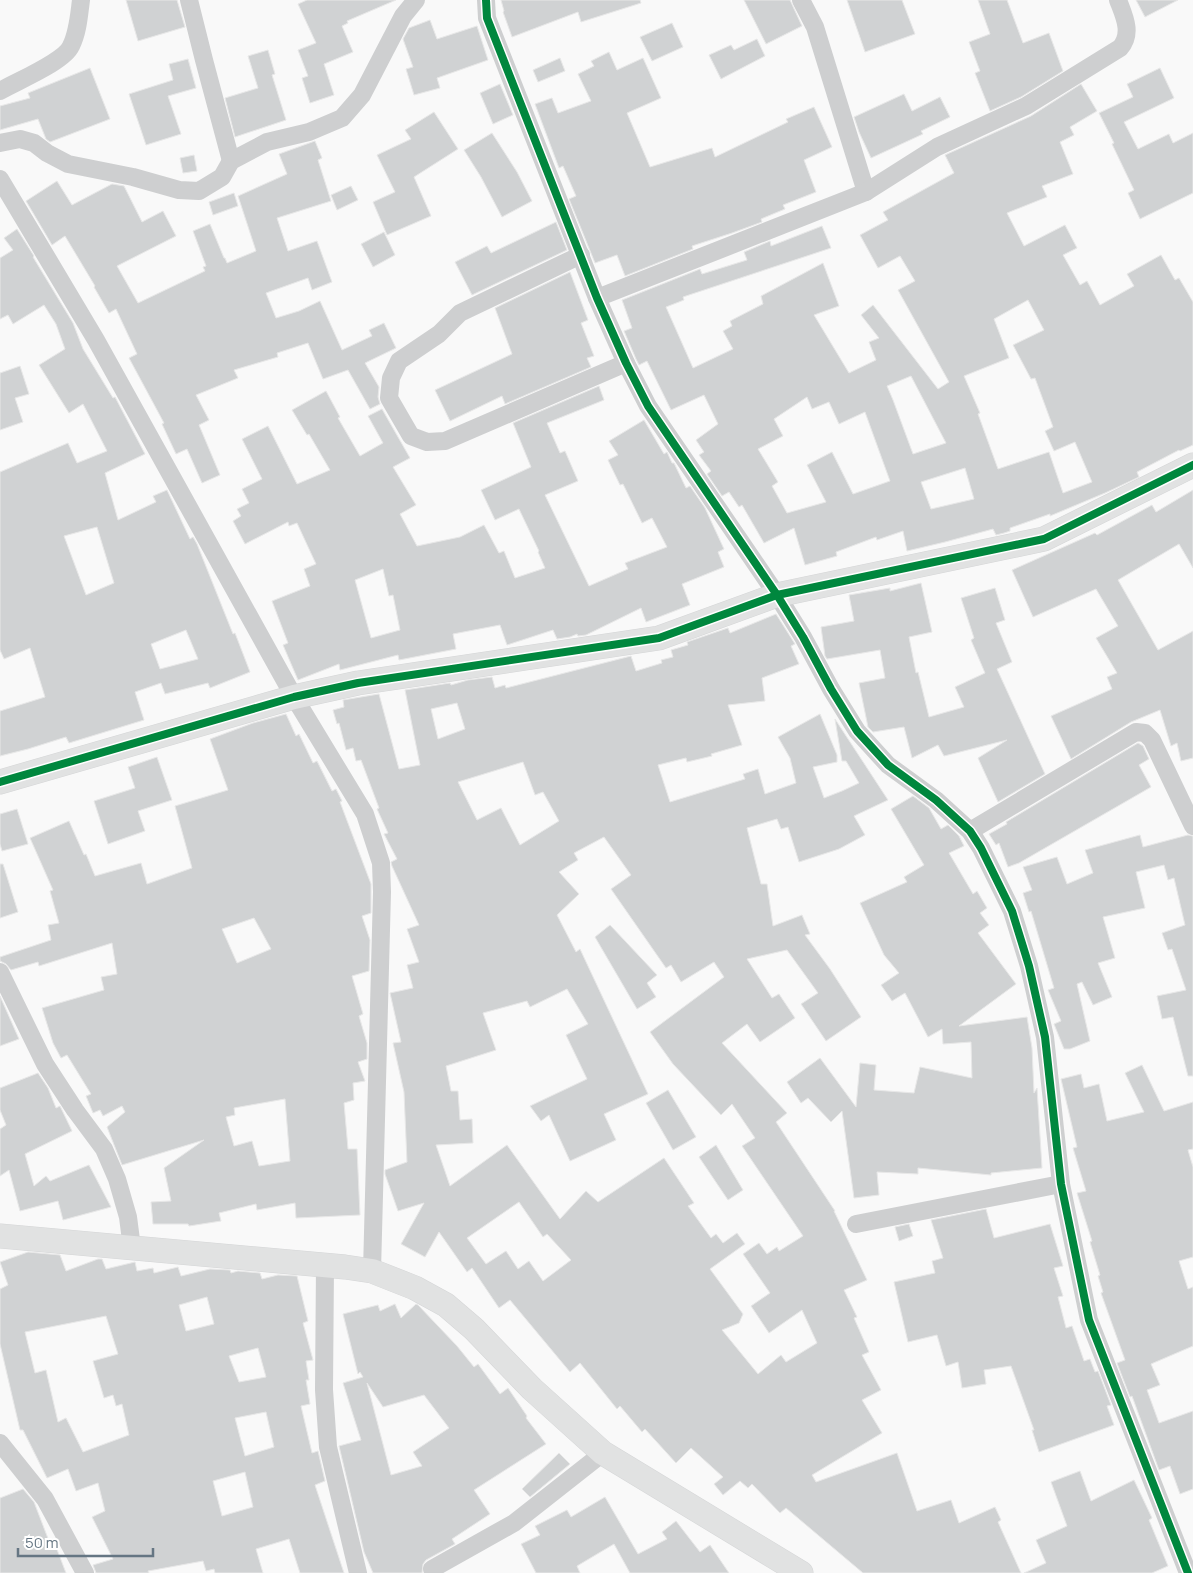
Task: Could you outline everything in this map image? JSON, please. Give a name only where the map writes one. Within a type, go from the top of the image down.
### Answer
[{"type":"street","points":[[0,90],[61,58],[71,47],[76,32],[81,0]]},
{"type":"street","points":[[189,0],[231,161]]},
{"type":"street","points":[[0,143],[20,139],[34,143],[47,153],[68,164],[133,177],[179,190],[199,191],[222,177],[231,161],[267,142],[310,132],[342,118],[362,95],[403,16],[416,0]]},
{"type":"street","points":[[486,0],[487,18],[597,298],[626,363],[648,406],[777,595],[803,636],[831,689],[857,731],[888,765],[936,800],[970,831],[981,848],[1012,911],[1029,966],[1045,1037],[1061,1184],[1089,1320],[1188,1573]]},
{"type":"street","points":[[801,0],[815,27],[866,192]]},
{"type":"street","points":[[597,298],[866,192],[937,148],[1026,106],[1120,48],[1126,37],[1127,27],[1118,0]]},
{"type":"street","points":[[0,180],[96,340],[294,697],[365,814],[381,863],[382,892],[372,1271]]},
{"type":"street","points":[[581,255],[460,313],[439,334],[399,361],[391,378],[390,398],[411,436],[427,442],[444,441],[626,363]]},
{"type":"street","points":[[0,782],[294,697],[358,683],[659,638],[777,595],[1044,539],[1193,466]]},
{"type":"street","points":[[970,831],[1136,732],[1145,733],[1152,740],[1193,826]]},
{"type":"street","points":[[0,972],[45,1064],[75,1110],[104,1149],[117,1179],[128,1217],[132,1248]]},
{"type":"street","points":[[856,1224],[1061,1184]]},
{"type":"street","points":[[0,1236],[326,1265],[372,1271],[415,1288],[446,1305],[474,1329],[532,1389],[603,1453],[801,1573]]},
{"type":"street","points":[[326,1265],[324,1390],[328,1447],[358,1573]]},
{"type":"street","points":[[0,1443],[45,1498],[85,1573]]},
{"type":"street","points":[[432,1569],[514,1523],[603,1453]]},
{"type":"building","points":[[126,0],[177,0],[185,27],[138,41]]},
{"type":"building","points":[[307,0],[396,0],[347,21],[348,23],[342,26],[353,52],[324,64],[334,95],[310,103],[302,78],[308,76],[298,50],[316,43],[298,4]]},
{"type":"building","points":[[501,0],[640,0],[641,3],[581,22],[578,12],[512,37],[503,12]]},
{"type":"building","points":[[744,0],[790,0],[802,26],[766,44]]},
{"type":"building","points":[[847,0],[902,0],[915,34],[865,52]]},
{"type":"building","points":[[978,0],[1007,0],[1023,43],[1049,33],[1063,71],[1021,97],[990,111],[975,73],[980,71],[969,42],[990,34]]},
{"type":"building","points":[[1136,0],[1178,0],[1145,17]]},
{"type":"building","points":[[430,20],[437,39],[477,26],[488,60],[437,78],[440,88],[414,95],[406,69],[413,67],[403,39],[409,28]]},
{"type":"building","points":[[672,23],[683,47],[652,61],[640,37]]},
{"type":"building","points":[[757,39],[765,56],[721,79],[709,55],[731,45],[734,50]]},
{"type":"building","points":[[268,50],[275,74],[272,75],[286,120],[235,137],[225,98],[258,88],[248,56]]},
{"type":"building","points":[[609,52],[617,70],[643,58],[661,98],[627,113],[650,167],[712,148],[715,157],[788,122],[786,119],[814,107],[832,147],[804,160],[816,192],[783,205],[785,209],[761,219],[762,222],[692,246],[693,249],[625,276],[617,255],[595,263],[569,199],[576,196],[563,166],[559,168],[535,104],[552,98],[558,113],[591,101],[578,74],[594,66],[591,61]]},
{"type":"building","points":[[560,58],[565,71],[538,82],[533,70]]},
{"type":"building","points":[[188,59],[196,88],[168,96],[181,134],[146,145],[129,94],[173,80],[169,64]]},
{"type":"building","points":[[90,68],[110,119],[50,142],[46,139],[38,119],[0,130],[0,106],[30,98],[28,93]]},
{"type":"building","points":[[1160,68],[1174,98],[1124,122],[1138,149],[1169,134],[1173,143],[1193,133],[1193,193],[1140,219],[1128,193],[1134,190],[1099,113],[1133,97],[1127,84]]},
{"type":"building","points":[[500,84],[513,115],[493,124],[480,93]]},
{"type":"building","points":[[1081,84],[1097,111],[1070,127],[1074,135],[1060,142],[1073,174],[1042,186],[1047,197],[1007,213],[1024,246],[1065,225],[1077,248],[1063,255],[1080,285],[1087,281],[1100,305],[1134,286],[1127,274],[1161,255],[1175,280],[1179,278],[1193,302],[1193,445],[1179,450],[1137,472],[1139,477],[1105,493],[1050,516],[1050,514],[996,535],[993,529],[907,551],[903,531],[877,540],[876,537],[836,552],[837,556],[805,565],[794,528],[764,543],[742,505],[739,507],[729,492],[722,496],[707,474],[711,471],[699,455],[704,452],[696,440],[718,424],[704,395],[671,410],[647,361],[639,365],[636,359],[624,331],[632,328],[622,300],[700,269],[702,274],[747,260],[744,252],[770,241],[771,246],[822,226],[831,248],[683,297],[684,300],[666,307],[693,368],[733,349],[723,331],[732,326],[730,321],[763,304],[761,296],[823,263],[839,306],[814,315],[849,373],[876,360],[869,342],[879,338],[861,315],[873,305],[938,389],[949,382],[898,290],[915,281],[900,256],[878,268],[860,235],[888,220],[883,212],[954,173],[945,155],[1031,116]],"holes":[[[1028,300],[1044,330],[1013,345],[1031,379],[1035,378],[1053,427],[1045,431],[1054,451],[1075,442],[1092,482],[1063,493],[1049,452],[998,469],[978,414],[980,413],[964,376],[1009,358],[994,319]],[[911,376],[946,443],[913,454],[887,386]],[[807,397],[812,409],[829,402],[839,424],[865,412],[890,481],[853,494],[832,452],[807,465],[826,502],[787,513],[772,486],[778,482],[758,449],[783,436],[774,419]],[[965,468],[974,499],[931,509],[921,482]]]},
{"type":"building","points":[[904,94],[912,111],[940,97],[950,117],[921,131],[923,134],[871,158],[854,117]]},
{"type":"building","points":[[434,112],[458,149],[414,177],[431,216],[387,235],[373,202],[395,192],[377,155],[411,139],[405,130]]},
{"type":"building","points":[[492,133],[517,172],[532,201],[502,217],[464,150]]},
{"type":"building","points":[[315,141],[322,158],[318,160],[331,201],[277,218],[288,251],[317,241],[332,282],[312,290],[308,278],[266,293],[276,318],[299,311],[320,301],[342,350],[372,336],[369,330],[384,323],[396,348],[365,363],[379,387],[378,397],[380,404],[370,409],[348,370],[323,379],[308,343],[277,353],[278,357],[234,370],[238,378],[196,395],[209,420],[199,425],[220,475],[202,483],[187,449],[176,454],[162,424],[164,423],[129,358],[137,354],[116,309],[109,313],[65,236],[52,245],[26,201],[57,181],[72,205],[112,184],[124,186],[142,222],[163,211],[176,236],[117,266],[138,303],[205,271],[203,267],[206,266],[193,231],[210,224],[227,263],[256,251],[238,196],[287,174],[279,154]]},
{"type":"building","points":[[194,155],[197,171],[183,173],[180,158]]},
{"type":"building","points":[[351,186],[358,200],[337,210],[331,195]]},
{"type":"building","points":[[234,193],[238,206],[213,215],[209,202]]},
{"type":"building","points":[[556,222],[567,250],[472,295],[455,262],[487,246],[491,253]]},
{"type":"building","points":[[17,229],[73,323],[83,349],[113,398],[115,397],[145,454],[105,473],[118,520],[156,502],[153,496],[167,490],[190,539],[193,537],[197,544],[250,672],[210,688],[208,683],[165,694],[161,683],[135,692],[144,720],[69,743],[66,737],[0,756],[0,711],[45,697],[30,648],[4,659],[0,650],[0,472],[68,443],[77,463],[107,451],[83,404],[69,413],[39,365],[65,349],[56,324],[44,305],[13,324],[8,315],[0,319],[0,258],[13,250],[4,238]],"holes":[[[97,527],[114,583],[86,595],[64,536]],[[186,630],[198,659],[160,669],[151,644]]]},
{"type":"building","points":[[384,232],[395,255],[373,267],[361,244]]},
{"type":"building","points":[[570,272],[588,320],[581,323],[594,356],[587,358],[591,367],[505,404],[502,396],[450,421],[435,390],[512,354],[495,308]]},
{"type":"building","points":[[20,366],[29,394],[15,398],[23,422],[0,430],[0,373]]},
{"type":"building","points":[[599,386],[604,400],[547,423],[560,453],[565,451],[578,481],[545,495],[589,586],[628,569],[625,563],[667,547],[652,518],[642,523],[623,484],[620,485],[608,460],[618,455],[609,441],[644,420],[664,454],[667,452],[672,463],[674,463],[686,488],[690,486],[705,508],[724,549],[718,552],[724,567],[682,584],[690,605],[646,622],[641,608],[586,635],[578,636],[577,634],[557,639],[553,630],[507,645],[500,625],[453,634],[456,649],[399,660],[398,655],[340,670],[339,664],[298,680],[283,645],[288,643],[272,601],[310,586],[304,569],[316,564],[297,523],[289,526],[288,522],[245,544],[233,521],[241,516],[237,509],[249,503],[242,489],[262,479],[242,439],[268,426],[297,484],[330,470],[309,434],[307,435],[292,410],[326,391],[340,417],[338,418],[360,456],[383,443],[368,416],[382,409],[410,458],[393,467],[416,505],[400,514],[417,546],[460,537],[484,525],[499,553],[504,551],[515,578],[545,568],[539,551],[519,509],[495,520],[481,490],[531,467],[513,423]],"holes":[[[383,569],[389,596],[393,595],[400,630],[371,638],[355,580]]]},
{"type":"building","points":[[1193,490],[1193,568],[1179,544],[1118,580],[1158,650],[1193,631],[1193,758],[1181,761],[1177,743],[1171,746],[1160,710],[1131,722],[1071,759],[1051,716],[1112,689],[1107,677],[1117,673],[1096,638],[1118,626],[1096,589],[1033,617],[1012,570],[1095,533],[1097,535],[1152,505],[1156,512]]},
{"type":"building","points":[[921,583],[932,632],[909,637],[916,673],[918,672],[929,717],[964,707],[955,687],[985,673],[971,640],[974,638],[961,598],[995,588],[1005,620],[996,623],[1012,662],[997,669],[1045,774],[998,802],[978,758],[1007,740],[944,756],[938,745],[912,758],[904,727],[873,732],[868,727],[859,683],[885,678],[880,650],[827,659],[825,656],[821,627],[854,621],[849,595],[890,588],[890,591]]},
{"type":"building","points":[[776,614],[795,644],[791,646],[799,664],[762,678],[765,701],[728,705],[742,745],[711,754],[712,756],[687,762],[686,758],[658,765],[670,802],[745,779],[743,774],[758,769],[765,794],[796,783],[790,758],[778,737],[820,714],[837,755],[837,762],[813,767],[824,798],[859,783],[846,761],[842,761],[835,719],[888,800],[854,816],[865,835],[839,849],[799,862],[788,827],[781,829],[777,819],[747,828],[761,884],[767,884],[773,926],[802,915],[810,934],[805,935],[861,1017],[826,1041],[801,1004],[818,993],[787,950],[747,959],[772,998],[779,994],[795,1018],[760,1042],[747,1024],[722,1043],[787,1113],[776,1122],[835,1211],[867,1280],[844,1290],[857,1317],[854,1318],[869,1352],[862,1355],[881,1390],[862,1400],[882,1433],[812,1475],[816,1482],[897,1453],[917,1511],[951,1500],[959,1523],[995,1507],[1001,1520],[998,1522],[1021,1573],[863,1573],[786,1508],[780,1513],[752,1484],[748,1488],[740,1481],[723,1495],[714,1484],[723,1477],[691,1448],[676,1463],[645,1429],[642,1432],[620,1406],[617,1409],[580,1363],[570,1372],[510,1300],[499,1308],[472,1268],[467,1272],[439,1232],[425,1257],[401,1244],[424,1203],[398,1211],[385,1174],[385,1170],[407,1162],[404,1092],[393,1043],[401,1042],[390,993],[413,988],[407,965],[419,962],[407,929],[419,925],[392,866],[391,862],[397,859],[384,834],[388,833],[377,809],[379,808],[361,760],[356,761],[353,748],[346,750],[339,723],[337,724],[333,710],[344,707],[343,700],[379,694],[399,769],[420,765],[405,690],[450,683],[451,685],[468,680],[492,677],[495,688],[505,685],[506,688],[631,656],[636,671],[662,663],[661,660],[673,657],[671,650],[688,645],[687,642],[728,628],[730,633]],"holes":[[[457,703],[465,729],[438,739],[431,709]],[[523,762],[535,795],[543,792],[559,821],[520,845],[501,808],[477,820],[458,782]],[[604,837],[631,875],[611,889],[666,968],[671,965],[681,982],[714,962],[724,977],[650,1032],[673,1064],[721,1115],[732,1104],[755,1138],[742,1146],[803,1236],[779,1251],[777,1247],[767,1254],[759,1243],[743,1254],[770,1293],[751,1306],[769,1333],[802,1310],[817,1343],[786,1362],[781,1355],[758,1374],[722,1330],[739,1323],[743,1314],[710,1269],[745,1244],[737,1233],[723,1243],[716,1234],[711,1238],[688,1206],[694,1203],[664,1158],[598,1202],[586,1191],[560,1219],[507,1145],[450,1186],[436,1145],[473,1143],[472,1119],[460,1120],[458,1091],[451,1091],[446,1066],[496,1050],[483,1013],[527,1001],[530,1007],[567,989],[588,1024],[566,1035],[587,1079],[530,1106],[541,1121],[549,1115],[570,1161],[616,1140],[604,1114],[648,1094],[580,949],[576,952],[557,915],[579,894],[559,872],[578,860],[574,853]],[[519,1202],[543,1237],[547,1234],[571,1260],[543,1281],[529,1261],[518,1269],[506,1251],[486,1264],[467,1238]]]},
{"type":"building","points":[[286,714],[296,736],[299,734],[313,763],[317,761],[332,791],[336,789],[342,801],[340,802],[371,884],[371,913],[362,916],[370,940],[369,971],[352,976],[363,1014],[359,1016],[367,1043],[367,1059],[358,1062],[365,1081],[353,1083],[354,1100],[344,1103],[348,1149],[357,1149],[360,1215],[296,1218],[295,1203],[257,1210],[256,1204],[219,1213],[221,1221],[189,1226],[188,1224],[153,1224],[151,1202],[171,1201],[164,1168],[204,1140],[122,1165],[107,1127],[125,1112],[122,1106],[103,1116],[100,1110],[93,1113],[86,1096],[91,1094],[67,1055],[61,1058],[53,1043],[42,1008],[104,990],[101,977],[117,974],[112,943],[39,966],[38,962],[11,970],[0,961],[0,957],[51,940],[48,925],[59,923],[50,891],[53,890],[30,838],[69,821],[95,876],[141,863],[147,884],[192,868],[175,806],[228,790],[210,739],[253,723]],"holes":[[[254,918],[271,949],[237,963],[222,929]],[[285,1099],[290,1161],[259,1166],[252,1141],[234,1146],[226,1117],[235,1115],[234,1108]]]},
{"type":"building","points":[[1138,743],[1143,746],[1149,759],[1139,765],[1151,787],[1019,863],[1008,867],[999,843],[996,845],[989,834]]},
{"type":"building","points":[[157,757],[172,800],[138,811],[145,831],[108,844],[94,801],[135,788],[128,767]]},
{"type":"building","points":[[913,796],[929,808],[941,829],[948,825],[959,836],[964,846],[949,853],[973,894],[977,891],[987,908],[980,913],[989,925],[978,933],[1016,984],[959,1026],[1027,1017],[1032,1048],[1034,1093],[1037,1088],[1042,1168],[991,1173],[991,1175],[918,1168],[918,1174],[877,1172],[879,1195],[854,1198],[842,1111],[831,1122],[808,1098],[801,1103],[787,1082],[820,1058],[856,1107],[860,1063],[876,1065],[874,1090],[914,1093],[920,1067],[972,1078],[971,1042],[943,1044],[942,1029],[928,1037],[905,993],[892,1001],[881,985],[899,973],[884,955],[860,903],[907,882],[904,877],[924,865],[891,809]]},
{"type":"building","points":[[17,809],[28,844],[2,851],[0,844],[0,814]]},
{"type":"building","points":[[1140,835],[1143,847],[1188,835],[1193,836],[1193,1076],[1188,1076],[1173,1017],[1162,1019],[1157,996],[1186,990],[1172,949],[1168,950],[1162,933],[1185,925],[1174,878],[1168,880],[1164,865],[1136,872],[1145,908],[1103,917],[1115,958],[1098,963],[1112,997],[1093,1005],[1082,982],[1077,984],[1090,1041],[1070,1049],[1064,1049],[1054,1024],[1061,1021],[1048,990],[1054,988],[1031,911],[1029,912],[1023,893],[1032,890],[1023,867],[1057,857],[1067,884],[1093,873],[1085,850]]},
{"type":"building","points":[[0,864],[3,864],[18,912],[0,918]]},
{"type":"building","points":[[610,925],[657,975],[647,983],[656,997],[637,1009],[595,937]]},
{"type":"building","points":[[0,996],[19,1039],[0,1046]]},
{"type":"building","points":[[1142,1065],[1164,1111],[1193,1102],[1193,1149],[1188,1150],[1193,1167],[1193,1257],[1179,1261],[1188,1289],[1193,1287],[1193,1346],[1151,1364],[1160,1385],[1147,1390],[1159,1423],[1193,1411],[1193,1489],[1180,1494],[1170,1466],[1159,1470],[1132,1396],[1130,1397],[1117,1363],[1125,1360],[1101,1293],[1103,1292],[1098,1276],[1100,1275],[1090,1242],[1092,1241],[1077,1193],[1086,1191],[1073,1148],[1077,1147],[1061,1079],[1081,1074],[1084,1088],[1099,1084],[1107,1121],[1144,1112],[1125,1073]]},
{"type":"building","points":[[38,1073],[48,1088],[56,1108],[60,1106],[72,1131],[25,1154],[34,1186],[46,1176],[50,1181],[89,1165],[111,1207],[63,1220],[58,1201],[20,1211],[9,1170],[0,1176],[0,1129],[6,1125],[0,1110],[0,1088]]},
{"type":"building","points":[[668,1090],[696,1137],[673,1150],[646,1103]]},
{"type":"building","points":[[716,1145],[743,1190],[728,1200],[699,1157]]},
{"type":"building","points":[[986,1209],[994,1238],[1050,1224],[1063,1266],[1054,1268],[1063,1296],[1058,1297],[1066,1328],[1072,1326],[1084,1361],[1090,1359],[1095,1372],[1098,1371],[1111,1405],[1107,1406],[1114,1425],[1039,1452],[1032,1430],[1034,1430],[1011,1366],[984,1370],[986,1384],[962,1388],[958,1362],[946,1366],[937,1335],[908,1342],[894,1282],[935,1273],[932,1261],[943,1258],[931,1220]]},
{"type":"building","points":[[909,1224],[913,1236],[899,1241],[895,1227]]},
{"type":"building","points":[[28,1252],[60,1255],[66,1271],[102,1259],[106,1269],[135,1262],[137,1271],[153,1268],[154,1273],[178,1267],[181,1276],[210,1269],[230,1270],[231,1273],[238,1271],[260,1273],[262,1279],[278,1275],[297,1276],[308,1321],[303,1323],[313,1360],[306,1361],[309,1380],[306,1380],[310,1404],[301,1406],[312,1453],[318,1451],[325,1481],[315,1485],[344,1573],[300,1573],[289,1539],[256,1549],[263,1573],[215,1573],[214,1569],[206,1571],[203,1561],[148,1571],[149,1573],[96,1573],[93,1565],[113,1559],[92,1517],[105,1511],[98,1483],[76,1491],[68,1469],[47,1478],[23,1430],[20,1430],[0,1344],[0,1289],[8,1285],[0,1262]],"holes":[[[207,1297],[214,1324],[186,1331],[179,1305]],[[106,1316],[118,1354],[93,1361],[104,1398],[113,1395],[116,1406],[122,1404],[129,1435],[83,1452],[66,1418],[58,1422],[46,1370],[35,1373],[25,1332]],[[258,1348],[266,1377],[239,1382],[229,1356]],[[266,1412],[274,1447],[245,1456],[235,1418]],[[245,1472],[253,1507],[222,1516],[213,1481]]]},
{"type":"building","points":[[395,1304],[401,1318],[416,1304],[418,1305],[474,1367],[478,1364],[500,1394],[508,1388],[527,1416],[526,1418],[546,1444],[474,1490],[490,1514],[452,1539],[455,1544],[426,1560],[423,1564],[422,1573],[373,1573],[364,1552],[339,1446],[361,1440],[343,1383],[363,1377],[360,1372],[358,1374],[343,1314],[378,1305],[380,1311]],"holes":[[[367,1383],[383,1407],[424,1395],[449,1428],[413,1452],[422,1466],[391,1475]]]},
{"type":"building","points":[[559,1453],[570,1464],[530,1497],[522,1489]]},
{"type":"building","points":[[1080,1471],[1091,1501],[1134,1480],[1152,1518],[1149,1520],[1168,1566],[1152,1573],[1024,1573],[1046,1563],[1036,1540],[1067,1526],[1051,1482]]},
{"type":"building","points":[[23,1489],[34,1502],[49,1541],[53,1539],[66,1573],[0,1573],[0,1498]]},
{"type":"building","points":[[605,1497],[638,1554],[667,1539],[662,1532],[676,1521],[700,1552],[710,1545],[729,1573],[630,1573],[614,1544],[577,1566],[580,1573],[536,1573],[521,1544],[540,1535],[535,1526],[567,1510],[571,1517]]},
{"type":"cycle path","points":[[486,0],[487,18],[597,298],[626,363],[648,406],[777,595],[857,731],[888,765],[936,800],[970,831],[981,848],[1012,911],[1029,966],[1045,1037],[1061,1184],[1089,1320],[1188,1573]]},
{"type":"cycle path","points":[[0,782],[294,697],[358,683],[659,638],[777,595],[1044,539],[1193,465]]}]
